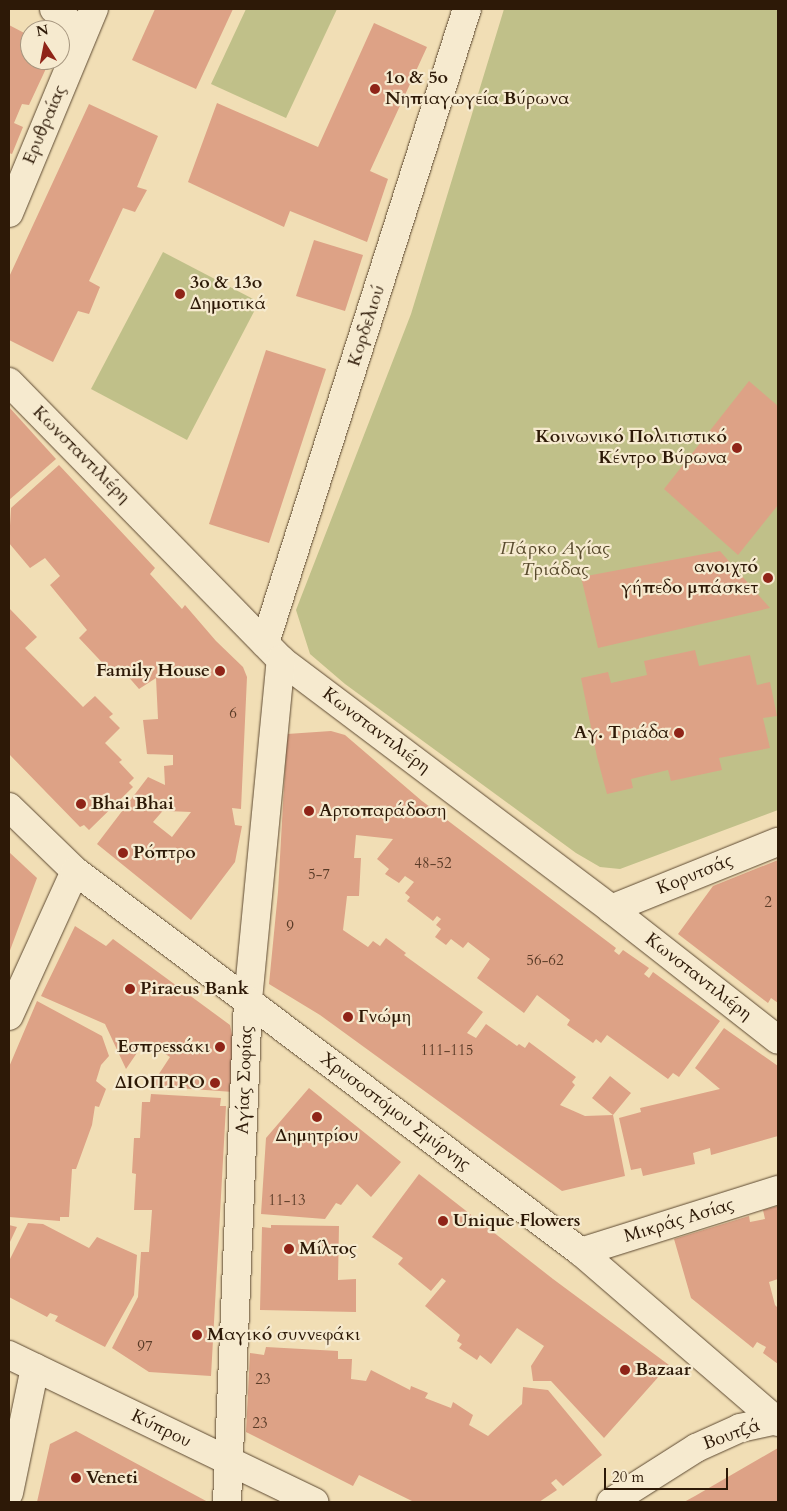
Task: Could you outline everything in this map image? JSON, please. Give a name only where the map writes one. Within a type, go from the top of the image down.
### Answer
[{"type":"street","points":[[54,9],[83,34]]},
{"type":"street","name":"Ερυθραίας","points":[[9,214],[94,9]]},
{"type":"street","name":"Κορδελιού","points":[[273,651],[468,9]]},
{"type":"street","name":"Κωνσταντιλιέρη","points":[[9,382],[273,651],[611,908],[778,1040]]},
{"type":"street","name":"Αγίας Σοφίας","points":[[227,1502],[248,1000],[273,651]]},
{"type":"street","name":"Χρυσοστόμου Σμύρνης","points":[[9,806],[75,871],[581,1252],[778,1421]]},
{"type":"street","name":"Κορυτσάς","points":[[611,908],[778,842]]},
{"type":"street","points":[[9,1016],[75,871]]},
{"type":"street","name":"Μικράς Ασίας","points":[[581,1252],[778,1190]]},
{"type":"street","name":"Κύπρου","points":[[9,1355],[314,1502]]},
{"type":"street","points":[[9,1493],[35,1368]]},
{"type":"street","name":"Βουτζά","points":[[611,1502],[696,1448],[740,1428],[778,1421]]},
{"type":"green space","points":[[246,9],[337,9],[286,118],[211,84]]},
{"type":"green space","name":"Πάρκο Αγίας Τριάδας","points":[[504,9],[778,9],[778,810],[620,869],[600,867],[576,853],[345,684],[310,654],[296,610],[411,314]]},
{"type":"green space","points":[[163,252],[259,302],[187,440],[91,389]]},
{"type":"building","points":[[155,9],[233,9],[196,89],[132,60]]},
{"type":"building","points":[[374,23],[427,47],[370,171],[388,179],[367,242],[290,211],[284,227],[188,182],[217,103],[318,147]]},
{"type":"building","points":[[9,25],[20,31],[20,70],[45,70],[29,105],[22,104],[14,123],[23,127],[12,154],[9,153]]},
{"type":"building","points":[[89,104],[158,136],[137,187],[147,190],[135,212],[123,208],[89,281],[100,287],[89,314],[78,311],[53,362],[9,340],[9,277]]},
{"type":"building","points":[[314,240],[363,255],[345,311],[296,296]]},
{"type":"building","points":[[266,350],[326,369],[269,543],[209,524]]},
{"type":"building","name":"Κοινωνικό Πολιτιστικό Κέντρο Βύρωνα","points":[[749,381],[778,406],[778,505],[738,555],[664,489]]},
{"type":"building","points":[[9,407],[56,459],[9,500]]},
{"type":"building","points":[[59,465],[155,568],[150,574],[182,609],[185,605],[216,641],[243,667],[247,677],[241,809],[232,808],[235,825],[242,826],[235,862],[191,920],[97,844],[148,777],[165,785],[164,766],[173,765],[173,755],[147,754],[143,720],[158,719],[156,678],[139,689],[119,666],[112,673],[79,638],[87,630],[50,585],[60,576],[45,558],[30,568],[9,543],[11,508]],"holes":[[[167,806],[167,811],[191,812],[172,837],[153,822]]]},
{"type":"building","points":[[720,551],[770,608],[598,648],[581,577]]},
{"type":"building","points":[[9,608],[37,637],[25,648],[83,707],[95,696],[113,714],[109,717],[120,728],[105,743],[122,760],[119,762],[134,778],[129,783],[133,787],[89,830],[84,825],[80,827],[9,754]]},
{"type":"building","name":"Αγ. Τριάδα","points":[[695,650],[699,666],[750,655],[757,685],[770,682],[777,716],[763,718],[770,748],[719,758],[722,770],[671,781],[668,770],[631,779],[633,788],[607,794],[597,757],[581,678],[608,672],[611,683],[647,675],[644,661]]},
{"type":"building","points":[[331,731],[345,735],[422,801],[616,948],[614,951],[619,955],[623,950],[649,968],[644,974],[649,978],[653,972],[720,1021],[679,1077],[673,1073],[668,1079],[607,1035],[601,1043],[596,1039],[593,1043],[567,1025],[570,1020],[537,995],[524,1013],[477,978],[490,959],[468,942],[463,948],[451,939],[446,945],[435,937],[441,929],[436,925],[441,919],[437,916],[433,921],[407,901],[410,897],[405,893],[414,882],[405,876],[399,883],[385,874],[389,869],[377,859],[393,839],[356,835],[354,858],[361,858],[359,896],[347,896],[343,930],[368,947],[373,941],[380,946],[386,938],[406,953],[404,955],[483,1012],[467,1033],[476,1038],[486,1024],[517,1046],[519,1044],[525,1048],[529,1042],[576,1077],[572,1082],[575,1085],[560,1105],[585,1116],[613,1115],[625,1176],[562,1191],[320,1015],[269,984],[278,892],[287,734]]},
{"type":"building","points":[[9,852],[37,878],[9,953]]},
{"type":"building","points":[[778,860],[778,1003],[771,998],[768,1003],[678,934],[713,886]]},
{"type":"building","points":[[75,926],[106,946],[113,939],[230,1025],[233,1039],[233,1092],[151,1086],[170,1057],[145,1041],[126,1069],[105,1024],[41,996]]},
{"type":"building","points":[[37,1001],[102,1036],[109,1056],[101,1065],[96,1081],[106,1089],[99,1107],[95,1106],[92,1125],[76,1169],[72,1169],[69,1217],[60,1217],[60,1221],[9,1217],[9,1067]]},
{"type":"building","points":[[724,1028],[778,1066],[778,1136],[711,1155],[710,1148],[693,1153],[695,1164],[643,1176],[641,1168],[631,1170],[619,1118],[641,1112],[640,1108],[720,1089],[695,1068]]},
{"type":"building","points":[[610,1076],[631,1093],[613,1115],[592,1098]]},
{"type":"building","points":[[309,1088],[401,1162],[371,1197],[357,1184],[341,1205],[336,1203],[325,1219],[261,1214],[266,1138]]},
{"type":"building","points":[[151,1094],[221,1098],[220,1106],[226,1106],[211,1376],[149,1372],[112,1348],[138,1297],[141,1252],[149,1252],[152,1210],[134,1210],[136,1174],[132,1173],[134,1138],[140,1138],[142,1102],[150,1102]]},
{"type":"building","points":[[419,1174],[553,1279],[669,1365],[604,1438],[551,1381],[533,1381],[531,1366],[544,1346],[517,1328],[491,1364],[480,1355],[477,1360],[459,1348],[462,1344],[457,1341],[460,1335],[425,1306],[446,1281],[442,1278],[431,1291],[398,1264],[403,1258],[372,1237]]},
{"type":"building","points":[[778,1206],[778,1279],[769,1282],[775,1305],[778,1308],[778,1364],[763,1353],[766,1347],[757,1342],[753,1348],[691,1298],[674,1239],[749,1216],[750,1222],[765,1219],[763,1210]]},
{"type":"building","points":[[28,1223],[43,1224],[89,1248],[97,1237],[137,1255],[134,1295],[105,1347],[55,1321],[58,1316],[50,1313],[47,1317],[9,1297],[9,1261]]},
{"type":"building","points":[[9,1225],[17,1227],[9,1244]]},
{"type":"building","points":[[271,1225],[339,1226],[338,1280],[356,1279],[356,1312],[260,1310],[262,1227],[271,1228]]},
{"type":"building","points":[[266,1347],[338,1351],[338,1359],[352,1359],[351,1379],[366,1381],[371,1370],[410,1390],[411,1386],[428,1393],[425,1398],[451,1408],[453,1402],[473,1415],[469,1425],[488,1436],[522,1404],[523,1387],[548,1390],[602,1455],[563,1486],[556,1479],[551,1483],[557,1490],[539,1502],[414,1502],[359,1475],[353,1486],[246,1432],[250,1353],[264,1355]]},
{"type":"building","points":[[76,1431],[208,1502],[37,1502],[50,1444]]},
{"type":"building","points":[[778,1448],[778,1502],[684,1502],[695,1496]]},
{"type":"place","name":"1ο & 5ο Νηπιαγωγεία Βύρωνα","points":[[375,89]]},
{"type":"place","name":"3o & 13o Δημοτικά","points":[[180,294]]},
{"type":"place","name":"Κοινωνικό Πολιτιστικό Κέντρο Βύρωνα","points":[[737,448]]},
{"type":"place","name":"ανοιχτό γήπεδο μπάσκετ","points":[[768,578]]},
{"type":"place","name":"Family House","points":[[220,671]]},
{"type":"place","name":"Αγ. Τριάδα","points":[[679,733]]},
{"type":"place","name":"Bhai Bhai","points":[[81,804]]},
{"type":"place","name":"Αρτοπαράδοση","points":[[309,811]]},
{"type":"place","name":"Ρόπτρο","points":[[123,853]]},
{"type":"place","name":"Piraeus Bank","points":[[130,989]]},
{"type":"place","name":"Γνώμη","points":[[348,1017]]},
{"type":"place","name":"Εσπρεssάκι","points":[[220,1047]]},
{"type":"place","name":"ΔΙΟΠΤΡΟ","points":[[215,1083]]},
{"type":"place","name":"Δημητρίου","points":[[317,1117]]},
{"type":"place","name":"Unique Flowers","points":[[443,1221]]},
{"type":"place","name":"Μίλτος","points":[[289,1249]]},
{"type":"place","name":"Μαγικό συννεφάκι","points":[[197,1335]]},
{"type":"place","name":"Bazaar","points":[[625,1370]]},
{"type":"place","name":"Veneti","points":[[76,1478]]}]
